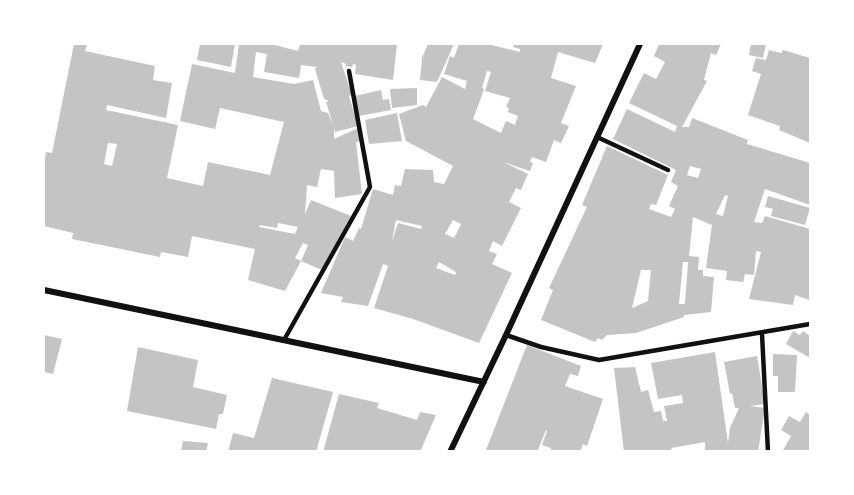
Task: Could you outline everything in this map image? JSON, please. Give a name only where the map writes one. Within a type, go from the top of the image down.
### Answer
[{"type":"street","points":[[450,452],[640,44]]},
{"type":"street","points":[[44,290],[484,382]]},
{"type":"lane","points":[[284,340],[370,187],[349,71]]},
{"type":"lane","points":[[597,137],[668,170]]},
{"type":"lane","points":[[506,334],[541,347],[599,360],[810,324]]},
{"type":"lane","points":[[762,334],[768,452]]},
{"type":"building","points":[[74,44],[87,44],[85,51],[155,66],[153,80],[172,83],[166,118],[107,105],[106,110],[178,125],[167,178],[203,186],[208,162],[270,175],[284,122],[220,108],[215,129],[180,121],[192,64],[235,73],[239,44],[271,44],[298,51],[300,44],[397,44],[393,80],[355,74],[356,65],[345,66],[346,64],[341,62],[352,95],[349,96],[358,126],[335,132],[334,128],[334,139],[358,128],[360,141],[356,142],[362,194],[335,198],[334,171],[321,169],[317,187],[307,185],[305,214],[311,200],[351,216],[322,270],[301,261],[285,291],[248,280],[255,249],[192,236],[188,257],[161,252],[160,257],[72,239],[73,233],[44,226],[44,164],[46,152],[52,153]],"holes":[[[256,52],[267,54],[264,72],[299,78],[301,65],[317,67],[315,69],[324,99],[329,101],[326,102],[333,125],[328,113],[321,111],[313,80],[294,84],[253,77]],[[108,143],[117,144],[112,166],[104,164]],[[278,223],[298,227],[295,234],[259,227],[260,225],[277,228]],[[303,243],[308,245],[301,261],[295,258]]]},
{"type":"building","points":[[200,44],[235,44],[231,67],[197,60]]},
{"type":"building","points":[[428,44],[454,44],[437,82],[420,80],[422,58]]},
{"type":"building","points":[[459,44],[487,44],[520,52],[520,49],[513,47],[514,44],[603,44],[595,63],[558,52],[551,78],[576,86],[561,123],[569,126],[561,143],[554,140],[546,162],[532,157],[530,162],[533,163],[530,171],[503,162],[528,174],[521,190],[516,188],[509,202],[521,208],[502,246],[493,241],[489,251],[497,254],[492,264],[512,273],[479,343],[413,319],[374,308],[388,266],[383,264],[368,306],[341,302],[343,297],[321,293],[345,237],[353,241],[359,228],[361,229],[373,189],[393,195],[395,185],[401,186],[405,169],[433,170],[434,182],[444,184],[453,166],[406,141],[399,114],[423,105],[426,107],[442,77],[465,89],[467,81],[444,74],[450,56],[454,58]],"holes":[[[487,71],[491,72],[485,91],[510,98],[506,107],[509,108],[508,112],[518,116],[515,125],[506,121],[501,133],[473,119],[484,89],[482,88]],[[396,220],[422,226],[421,229],[398,223],[392,241]],[[453,220],[461,224],[454,238],[445,234]],[[439,262],[456,272],[455,275],[436,268]]]},
{"type":"building","points":[[659,44],[721,44],[716,55],[711,53],[704,80],[707,81],[682,127],[689,127],[692,118],[748,140],[747,144],[810,163],[810,205],[765,189],[754,222],[762,223],[765,216],[810,229],[810,296],[809,300],[795,295],[793,305],[749,299],[761,252],[756,251],[754,275],[745,274],[743,282],[726,280],[727,271],[706,268],[712,225],[693,217],[689,256],[699,257],[698,270],[703,270],[703,276],[714,277],[711,312],[684,315],[684,317],[636,333],[607,335],[602,340],[598,338],[595,342],[541,320],[553,290],[549,288],[587,207],[582,205],[607,146],[668,175],[656,205],[651,204],[649,209],[671,217],[675,209],[669,206],[678,186],[671,182],[676,170],[613,139],[627,109],[675,132],[677,126],[629,103],[644,73],[656,79],[665,62],[654,56]],"holes":[[[690,166],[701,169],[698,178],[687,175]],[[725,195],[728,196],[723,216],[716,214]],[[683,262],[688,262],[685,304],[679,304]],[[641,270],[651,270],[648,301],[632,308]]]},
{"type":"building","points":[[751,44],[766,44],[763,58],[749,55]]},
{"type":"building","points":[[769,50],[781,53],[783,50],[810,58],[810,143],[779,130],[780,126],[748,115],[761,74],[752,71],[756,58],[766,60]]},
{"type":"building","points":[[417,88],[417,105],[392,108],[390,89]]},
{"type":"building","points":[[381,90],[383,100],[389,99],[391,110],[359,116],[355,96]]},
{"type":"building","points":[[397,113],[402,141],[369,144],[365,120]]},
{"type":"building","points":[[768,196],[810,208],[805,225],[771,216],[773,209],[765,207]]},
{"type":"building","points":[[793,331],[800,335],[803,331],[810,336],[810,358],[786,344]]},
{"type":"building","points":[[44,335],[62,339],[53,374],[44,372]]},
{"type":"building","points":[[527,345],[581,366],[578,376],[570,374],[565,386],[603,399],[587,446],[583,444],[580,452],[550,452],[551,448],[542,445],[546,430],[537,452],[486,450]]},
{"type":"building","points":[[138,347],[198,360],[193,387],[227,395],[223,414],[219,414],[216,429],[127,411]]},
{"type":"building","points":[[715,352],[728,443],[730,428],[739,408],[735,408],[732,393],[730,394],[724,362],[757,356],[765,404],[750,406],[765,408],[758,452],[705,452],[705,442],[671,448],[672,452],[624,452],[614,368],[635,367],[641,392],[648,390],[654,412],[661,411],[663,421],[667,421],[664,406],[683,403],[682,395],[658,399],[651,363]]},
{"type":"building","points":[[773,354],[797,355],[795,392],[778,392],[778,376],[773,376]]},
{"type":"building","points":[[272,378],[333,392],[316,452],[228,452],[233,433],[254,438]]},
{"type":"building","points":[[339,394],[379,403],[377,408],[417,420],[420,412],[436,415],[420,452],[323,452]]},
{"type":"building","points":[[806,412],[810,415],[810,452],[782,452],[791,436],[781,430],[789,416],[800,422]]},
{"type":"building","points":[[183,441],[208,443],[206,452],[181,452]]}]
